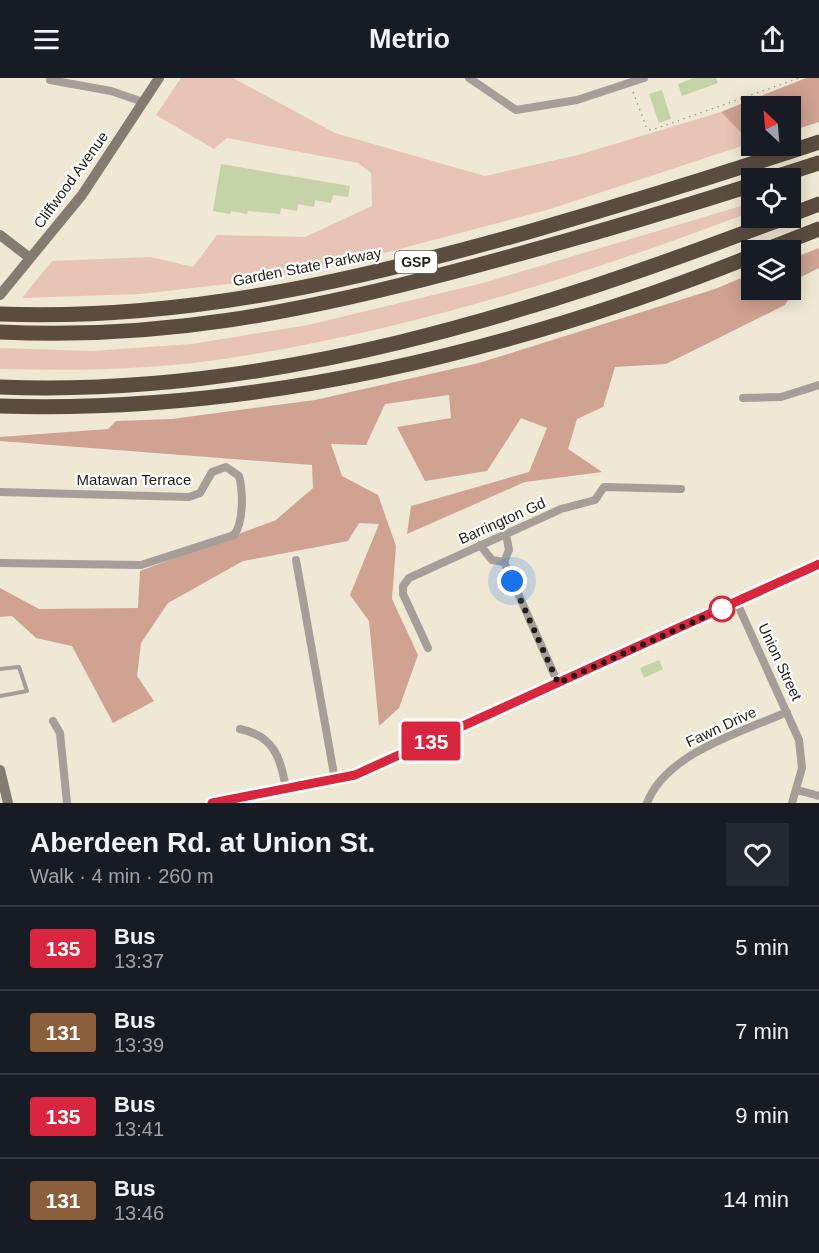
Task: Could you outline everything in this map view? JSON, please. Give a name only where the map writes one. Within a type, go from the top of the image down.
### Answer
[{"type":"highway","name":"Garden State Parkway","points":[[0,314],[76,314],[161,309],[261,296],[331,283],[558,223],[819,142]]},
{"type":"highway","points":[[801,169],[819,163]]},
{"type":"highway","name":"GSP","points":[[0,332],[59,334],[143,332],[209,325],[284,312],[517,255],[741,188]]},
{"type":"highway","points":[[801,211],[819,204]]},
{"type":"highway","points":[[0,387],[55,388],[164,383],[245,373],[326,358],[432,334],[537,305],[666,262],[757,228]]},
{"type":"highway","points":[[791,240],[819,229]]},
{"type":"highway","points":[[0,406],[104,406],[175,402],[319,382],[410,362],[541,328],[638,298],[741,260]]},
{"type":"street","points":[[93,88],[94,78]]},
{"type":"street","name":"Cliffwood Avenue","points":[[2,292],[82,195],[159,78]]},
{"type":"street","points":[[469,78],[516,110],[577,100],[622,82],[644,78]]},
{"type":"street","points":[[50,80],[93,88],[143,102]]},
{"type":"street","points":[[0,236],[30,258]]},
{"type":"street","points":[[743,398],[781,397],[819,385]]},
{"type":"street","name":"Matawan Terrace","points":[[0,492],[189,497],[200,493],[212,472],[226,467],[239,476],[241,489],[240,522],[234,535],[148,564],[0,563]]},
{"type":"street","name":"Barrington Gd","points":[[428,648],[403,594],[404,583],[561,509],[595,500],[604,487],[681,489]]},
{"type":"street","points":[[506,534],[509,550],[504,562],[558,683]]},
{"type":"street","points":[[480,546],[492,560],[504,562]]},
{"type":"street","points":[[296,560],[335,780]]},
{"type":"street","points":[[211,803],[335,780],[378,765],[819,564]]},
{"type":"street","name":"Union Street","points":[[737,603],[801,748],[802,768],[792,803]]},
{"type":"street","name":"Fawn Drive","points":[[647,803],[654,789],[668,771],[690,756],[787,712]]},
{"type":"street","points":[[53,721],[60,733],[67,803]]},
{"type":"street","points":[[240,729],[261,735],[274,747],[282,763],[286,789]]},
{"type":"street","points":[[0,770],[8,803]]},
{"type":"street","points":[[797,790],[819,796]]},
{"type":"lane","points":[[0,669],[19,666],[27,691],[0,696]]},
{"type":"path","points":[[633,93],[647,129],[652,130],[799,78]]},
{"type":"shaded area","points":[[181,78],[233,78],[335,133],[485,176],[578,155],[721,112],[741,133],[741,146],[547,210],[354,261],[254,281],[140,294],[22,298],[52,261],[151,257],[193,267],[217,235],[305,237],[372,206],[371,173],[358,163],[227,138],[214,149],[156,115]]},
{"type":"shaded area","points":[[806,78],[819,78],[819,122],[801,128],[801,96],[761,96]]},
{"type":"shaded area","points":[[741,104],[741,133],[721,112]]},
{"type":"shaded area","points":[[741,206],[741,216],[625,257],[497,298],[368,331],[236,357],[178,365],[88,370],[0,369],[0,348],[91,351],[192,344],[308,325],[483,283]]},
{"type":"shaded area","points":[[819,248],[819,268],[801,277],[801,255]]},
{"type":"shaded area","points":[[741,278],[741,300],[788,300],[785,305],[666,364],[615,367],[603,407],[577,419],[568,449],[602,472],[525,482],[407,534],[411,506],[529,472],[547,428],[521,418],[487,471],[425,481],[397,427],[451,418],[449,395],[385,404],[366,445],[331,444],[342,476],[378,495],[396,546],[392,599],[418,655],[399,708],[379,726],[369,621],[350,595],[379,524],[359,523],[348,541],[243,561],[168,603],[141,643],[137,676],[154,701],[113,723],[72,646],[36,638],[12,616],[0,617],[0,588],[39,609],[138,608],[140,571],[276,520],[313,488],[312,465],[0,441],[0,437],[108,429],[116,421],[172,419],[315,400],[479,363],[715,289]]},
{"type":"building","points":[[694,78],[716,78],[718,83],[682,96],[678,84]]},
{"type":"building","points":[[662,90],[671,119],[659,123],[649,94]]},
{"type":"building","points":[[221,164],[350,186],[348,197],[333,195],[331,203],[315,200],[314,207],[298,204],[297,211],[281,208],[280,214],[248,211],[247,214],[231,211],[230,214],[213,211]]},
{"type":"building","points":[[659,660],[663,669],[644,678],[640,668]]},
{"type":"bus line","name":"135","points":[[212,803],[355,775],[661,638],[819,564]]},
{"type":"route","points":[[512,581],[558,683],[722,609]]}]
